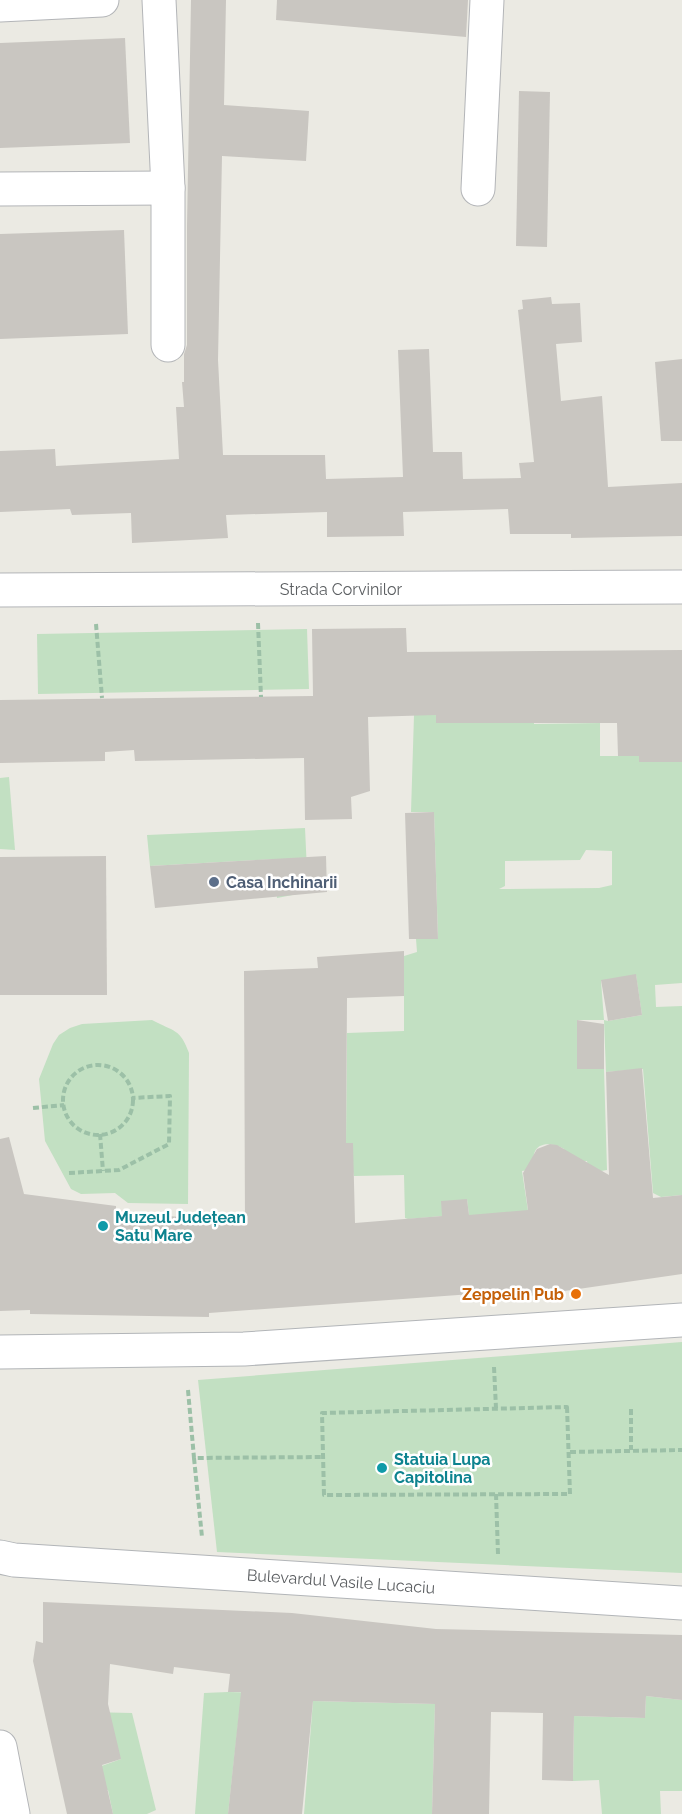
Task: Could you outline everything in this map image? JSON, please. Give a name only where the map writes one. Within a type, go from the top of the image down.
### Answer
[{"type":"street","points":[[0,5],[102,0]]},
{"type":"street","points":[[159,0],[168,188],[168,345]]},
{"type":"street","points":[[478,189],[487,0]]},
{"type":"street","points":[[0,189],[168,188]]},
{"type":"street","name":"Strada Corvinilor","points":[[0,590],[682,587]]},
{"type":"street","points":[[0,1352],[244,1349],[682,1320]]},
{"type":"street","name":"Bulevardul Vasile Lucaciu","points":[[0,1557],[14,1560],[682,1603]]},
{"type":"street","points":[[0,1747],[13,1814]]},
{"type":"path","points":[[96,620],[102,698]]},
{"type":"path","points":[[257,620],[261,697]]},
{"type":"path","points":[[101,1065],[112,1068],[122,1074],[129,1083],[132,1098],[128,1117],[121,1126],[111,1132],[100,1134],[78,1129],[70,1121],[64,1105],[65,1088],[70,1078],[79,1070],[90,1066],[101,1065]]},
{"type":"path","points":[[69,1173],[119,1170],[169,1144],[170,1096],[132,1098]]},
{"type":"path","points":[[33,1108],[64,1105]]},
{"type":"path","points":[[100,1134],[103,1171]]},
{"type":"path","points":[[494,1364],[496,1408]]},
{"type":"path","points":[[188,1390],[203,1545]]},
{"type":"path","points":[[567,1407],[570,1452],[570,1494],[324,1495],[322,1413],[567,1407]]},
{"type":"path","points":[[631,1409],[631,1450]]},
{"type":"path","points":[[570,1452],[682,1450]]},
{"type":"path","points":[[194,1458],[323,1456]]},
{"type":"path","points":[[496,1494],[498,1554]]},
{"type":"green space","points":[[307,629],[309,689],[38,694],[37,634]]},
{"type":"green space","points":[[436,714],[436,723],[496,723],[534,714],[534,724],[600,723],[600,756],[639,756],[639,762],[682,762],[682,983],[655,985],[656,1007],[682,1006],[682,1195],[661,1197],[653,1193],[643,1069],[606,1072],[604,1020],[577,1020],[577,1069],[604,1069],[607,1170],[589,1173],[587,1161],[567,1164],[564,1149],[552,1145],[539,1147],[534,1154],[535,1169],[522,1171],[530,1224],[469,1215],[467,1199],[442,1216],[408,1219],[405,1218],[404,1175],[354,1176],[346,1143],[347,1033],[404,1031],[404,956],[417,952],[416,939],[438,938],[434,812],[411,812],[414,715]],"holes":[[[586,850],[612,851],[612,885],[599,888],[499,889],[505,886],[505,861],[580,860]],[[636,975],[642,1015],[604,1020],[601,981]]]},
{"type":"green space","points":[[9,777],[15,850],[0,849],[0,778]]},
{"type":"green space","points":[[305,828],[308,892],[277,898],[274,859],[150,866],[147,835]]},
{"type":"green space","points":[[152,1020],[179,1035],[189,1053],[188,1204],[128,1203],[115,1193],[81,1194],[71,1189],[45,1141],[39,1079],[53,1044],[59,1035],[82,1024]]},
{"type":"green space","points":[[682,1342],[682,1573],[217,1552],[198,1380]]},
{"type":"green space","points":[[204,1693],[271,1693],[239,1715],[228,1814],[195,1814]]},
{"type":"green space","points":[[646,1696],[682,1700],[682,1791],[660,1791],[661,1814],[602,1814],[599,1780],[573,1781],[574,1716],[645,1718]]},
{"type":"green space","points":[[313,1701],[435,1704],[432,1814],[304,1814]]},
{"type":"green space","points":[[89,1712],[132,1713],[156,1810],[147,1814],[113,1814],[108,1790],[102,1790],[96,1768],[121,1759]]},
{"type":"building","points":[[191,0],[226,0],[224,105],[309,111],[306,161],[222,156],[218,360],[223,455],[325,455],[326,479],[403,477],[398,350],[429,349],[433,452],[462,452],[463,479],[521,478],[519,463],[534,462],[518,310],[523,309],[522,300],[551,297],[552,304],[580,303],[582,342],[556,344],[561,401],[602,396],[608,487],[682,483],[682,536],[571,538],[571,534],[510,534],[508,509],[403,512],[404,536],[327,537],[327,512],[226,515],[228,538],[132,543],[131,513],[72,515],[70,509],[0,512],[0,451],[55,449],[56,466],[179,459],[176,407],[184,407],[182,382],[184,382],[184,354],[187,345]]},
{"type":"building","points":[[277,0],[468,0],[466,37],[276,20]]},
{"type":"building","points":[[125,38],[130,143],[0,148],[0,43]]},
{"type":"building","points":[[519,91],[550,92],[547,247],[516,246]]},
{"type":"building","points":[[124,230],[128,334],[0,339],[0,234]]},
{"type":"building","points":[[682,359],[682,441],[661,441],[655,362]]},
{"type":"building","points":[[406,628],[407,652],[682,650],[682,762],[639,762],[639,756],[618,756],[617,723],[436,723],[436,715],[368,717],[370,791],[351,797],[352,819],[305,820],[304,758],[135,761],[134,750],[105,752],[105,761],[0,763],[0,700],[313,696],[312,629]]},
{"type":"building","points":[[434,812],[438,939],[409,939],[405,813]]},
{"type":"building","points":[[106,856],[107,995],[0,995],[0,857]]},
{"type":"building","name":"Casa Inchinarii","points":[[326,856],[327,892],[155,908],[150,866]]},
{"type":"building","points":[[404,951],[404,996],[347,998],[346,1143],[353,1143],[355,1223],[442,1216],[441,1201],[467,1199],[469,1215],[528,1210],[523,1173],[537,1149],[550,1144],[557,1145],[609,1175],[606,1072],[642,1068],[653,1198],[682,1195],[682,1274],[516,1298],[515,1291],[209,1313],[209,1317],[30,1314],[30,1310],[0,1311],[0,1139],[9,1137],[24,1194],[116,1206],[116,1212],[245,1222],[244,971],[318,968],[317,957]]},
{"type":"building","points":[[636,974],[642,1015],[608,1021],[601,980]]},
{"type":"building","points":[[577,1020],[604,1024],[604,1069],[577,1069]]},
{"type":"building","points":[[43,1602],[292,1613],[436,1629],[682,1635],[682,1700],[646,1696],[645,1718],[574,1716],[573,1781],[542,1780],[543,1713],[491,1712],[489,1814],[432,1814],[435,1704],[313,1701],[302,1814],[228,1814],[241,1692],[228,1692],[230,1674],[174,1667],[173,1674],[110,1664],[108,1704],[121,1759],[102,1765],[113,1814],[67,1814],[33,1661],[36,1641],[43,1643]]},
{"type":"place","name":"Casa Inchinarii","points":[[214,882]]},
{"type":"place","name":"Muzeul Județean Satu Mare","points":[[103,1226]]},
{"type":"place","name":"Zeppelin Pub","points":[[576,1294]]},
{"type":"place","name":"Statuia Lupa Capitolina","points":[[382,1468]]}]
